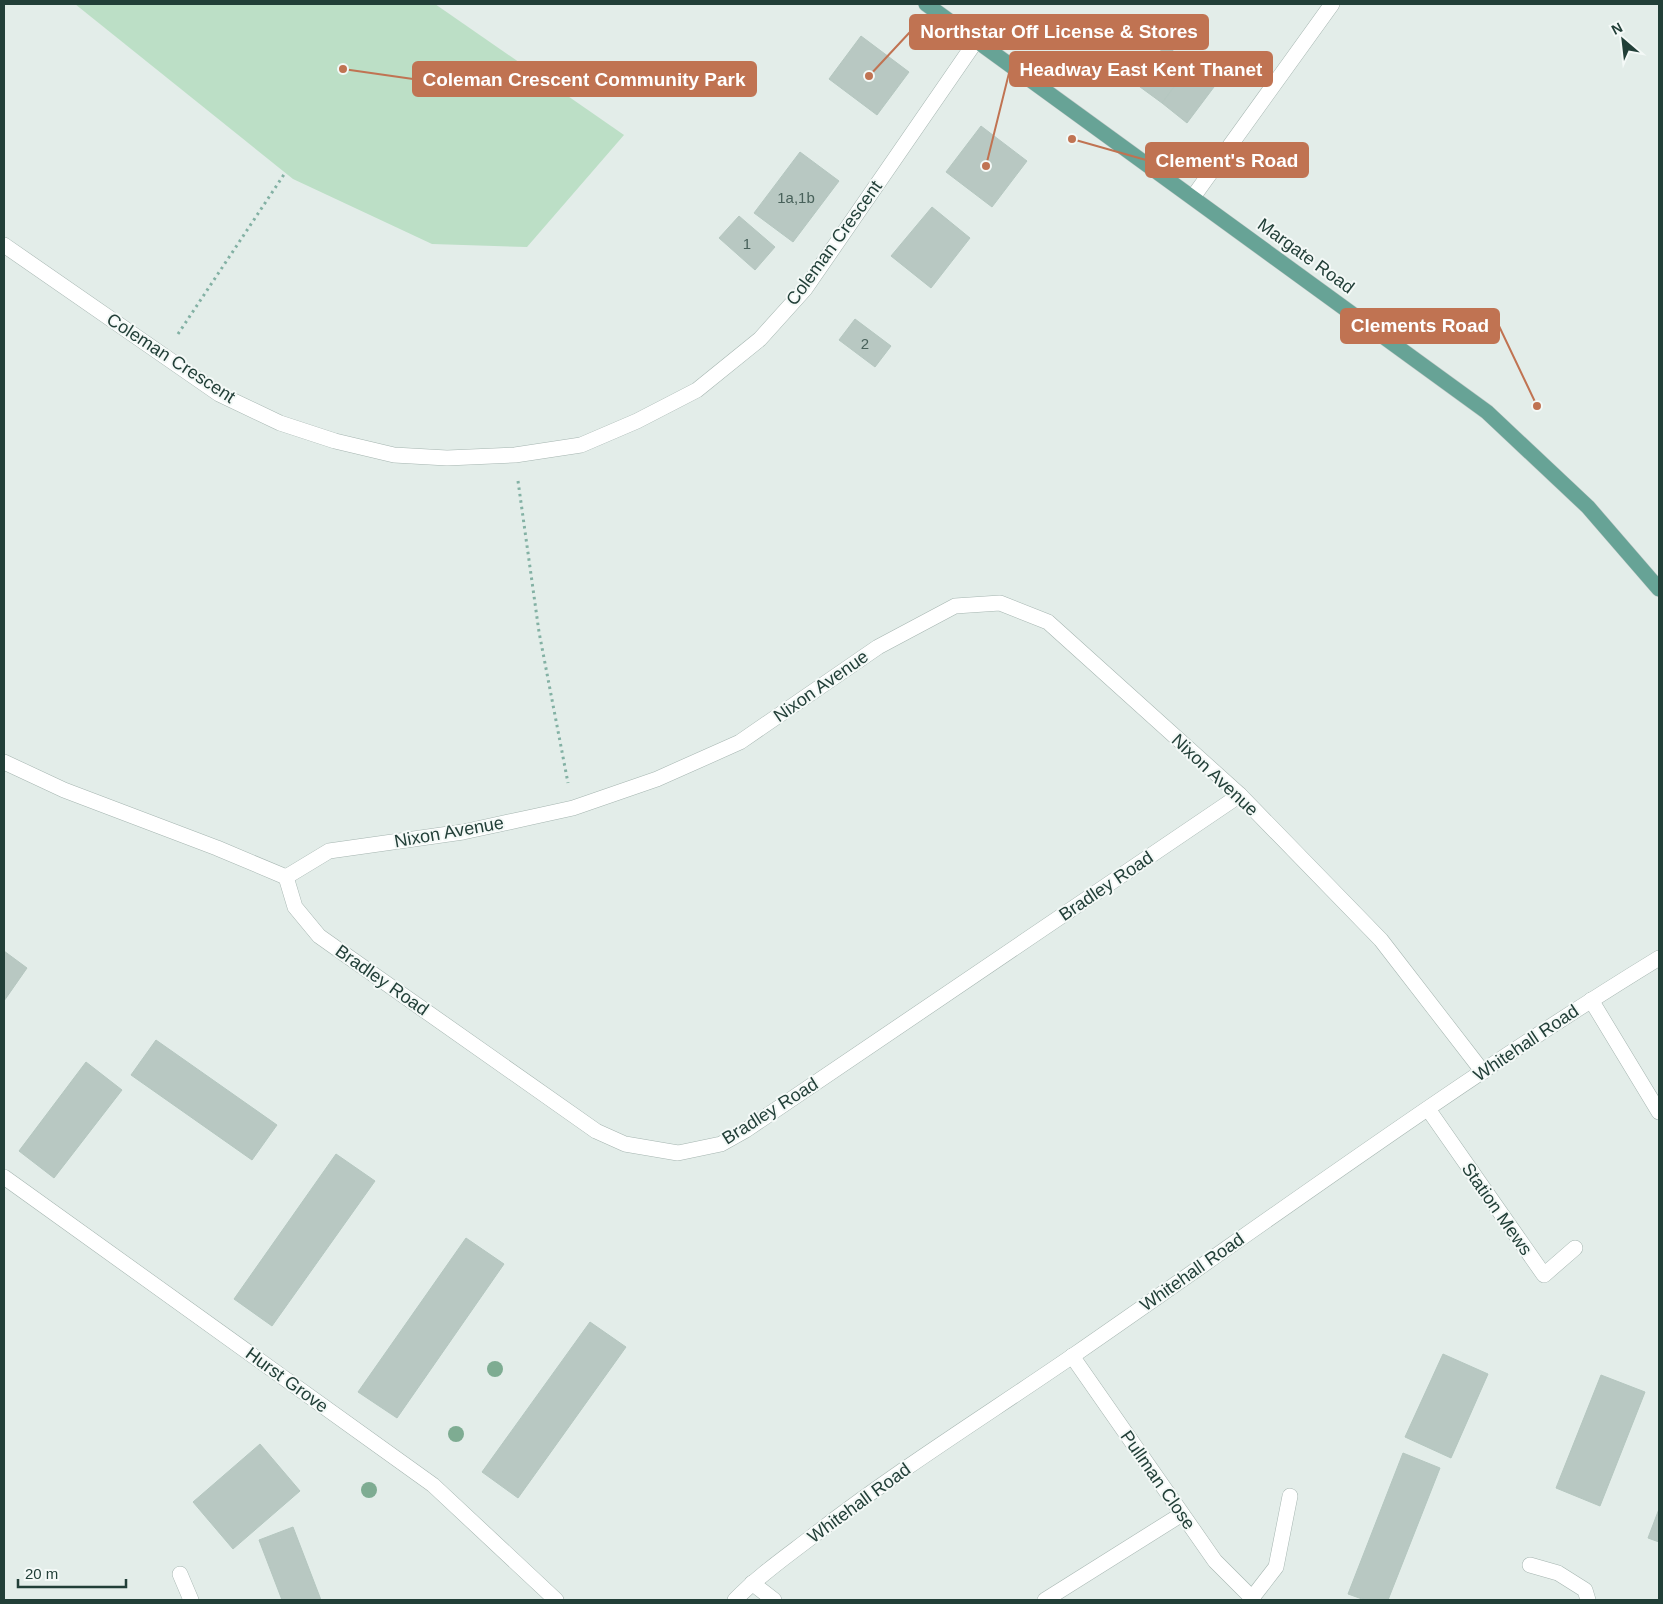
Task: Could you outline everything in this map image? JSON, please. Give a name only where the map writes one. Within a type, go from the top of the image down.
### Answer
[{"type":"main road","name":"Margate Road","points":[[926,4],[1486,412],[1588,507],[1659,589]]},
{"type":"street","points":[[1193,197],[1332,4]]},
{"type":"street","name":"Coleman Crescent","points":[[4,245],[219,394],[280,423],[335,441],[394,455],[447,458],[514,455],[581,445],[637,421],[697,390],[760,338],[805,289],[976,41]]},
{"type":"street","name":"Nixon Avenue","points":[[286,877],[329,851],[463,832],[573,808],[657,779],[740,742],[878,646],[955,606],[1000,603],[1048,622],[1240,795],[1381,940],[1483,1072]]},
{"type":"street","points":[[4,762],[64,790],[227,851],[286,877]]},
{"type":"street","name":"Bradley Road","points":[[286,877],[294,907],[320,936],[343,953],[596,1130],[625,1144],[678,1152],[721,1144],[746,1130],[1240,795]]},
{"type":"street","name":"Whitehall Road","points":[[735,1600],[752,1583],[856,1502],[1072,1356],[1428,1108],[1591,1000],[1659,958]]},
{"type":"street","points":[[1591,1000],[1659,1112]]},
{"type":"street","name":"Station Mews","points":[[1428,1108],[1544,1275],[1575,1248]]},
{"type":"street","name":"Hurst Grove","points":[[4,1177],[433,1485],[556,1600]]},
{"type":"street","name":"Pullman Close","points":[[1072,1356],[1215,1561],[1253,1599],[1276,1567],[1290,1496]]},
{"type":"street","points":[[1045,1600],[1182,1514]]},
{"type":"street","points":[[1530,1565],[1558,1573],[1585,1590],[1588,1600]]},
{"type":"street","points":[[180,1574],[191,1600]]},
{"type":"street","points":[[752,1583],[774,1600]]},
{"type":"path","points":[[164,355],[286,173]]},
{"type":"path","points":[[514,455],[538,632],[573,808]]},
{"type":"green space","points":[[75,4],[435,4],[624,135],[527,247],[432,244],[293,179]]},
{"type":"building","points":[[861,36],[909,72],[877,115],[829,79]]},
{"type":"building","points":[[1165,45],[1191,64],[1162,103],[1136,84]]},
{"type":"building","points":[[1191,64],[1217,83],[1187,123],[1162,103]]},
{"type":"building","points":[[981,126],[1027,161],[992,207],[946,172]]},
{"type":"building","points":[[800,152],[839,181],[793,242],[754,213]]},
{"type":"building","points":[[932,207],[970,238],[931,288],[891,256]]},
{"type":"building","points":[[739,216],[775,247],[755,270],[719,238]]},
{"type":"building","points":[[855,319],[891,346],[875,367],[839,340]]},
{"type":"building","points":[[4,951],[27,968],[4,1001]]},
{"type":"building","points":[[156,1040],[277,1125],[252,1160],[131,1075]]},
{"type":"building","points":[[86,1062],[122,1090],[54,1178],[19,1151]]},
{"type":"building","points":[[336,1154],[375,1181],[272,1326],[234,1299]]},
{"type":"building","points":[[466,1238],[504,1264],[397,1418],[358,1392]]},
{"type":"building","points":[[590,1322],[626,1347],[518,1498],[482,1472]]},
{"type":"building","points":[[1443,1354],[1488,1374],[1451,1458],[1405,1437]]},
{"type":"building","points":[[1601,1375],[1645,1392],[1600,1506],[1556,1488]]},
{"type":"building","points":[[260,1444],[300,1491],[233,1549],[193,1502]]},
{"type":"building","points":[[1403,1453],[1440,1468],[1388,1600],[1365,1600],[1348,1594]]},
{"type":"building","points":[[1659,1509],[1659,1542],[1648,1538]]},
{"type":"building","points":[[293,1527],[321,1600],[282,1600],[259,1540]]},
{"type":"place","name":"Coleman Crescent Community Park","points":[[343,69]]},
{"type":"place","name":"Northstar Off License & Stores","points":[[869,76]]},
{"type":"place","name":"Clement's Road","points":[[1072,139]]},
{"type":"place","name":"Headway East Kent Thanet","points":[[986,166]]},
{"type":"place","name":"Clements Road","points":[[1537,406]]}]
